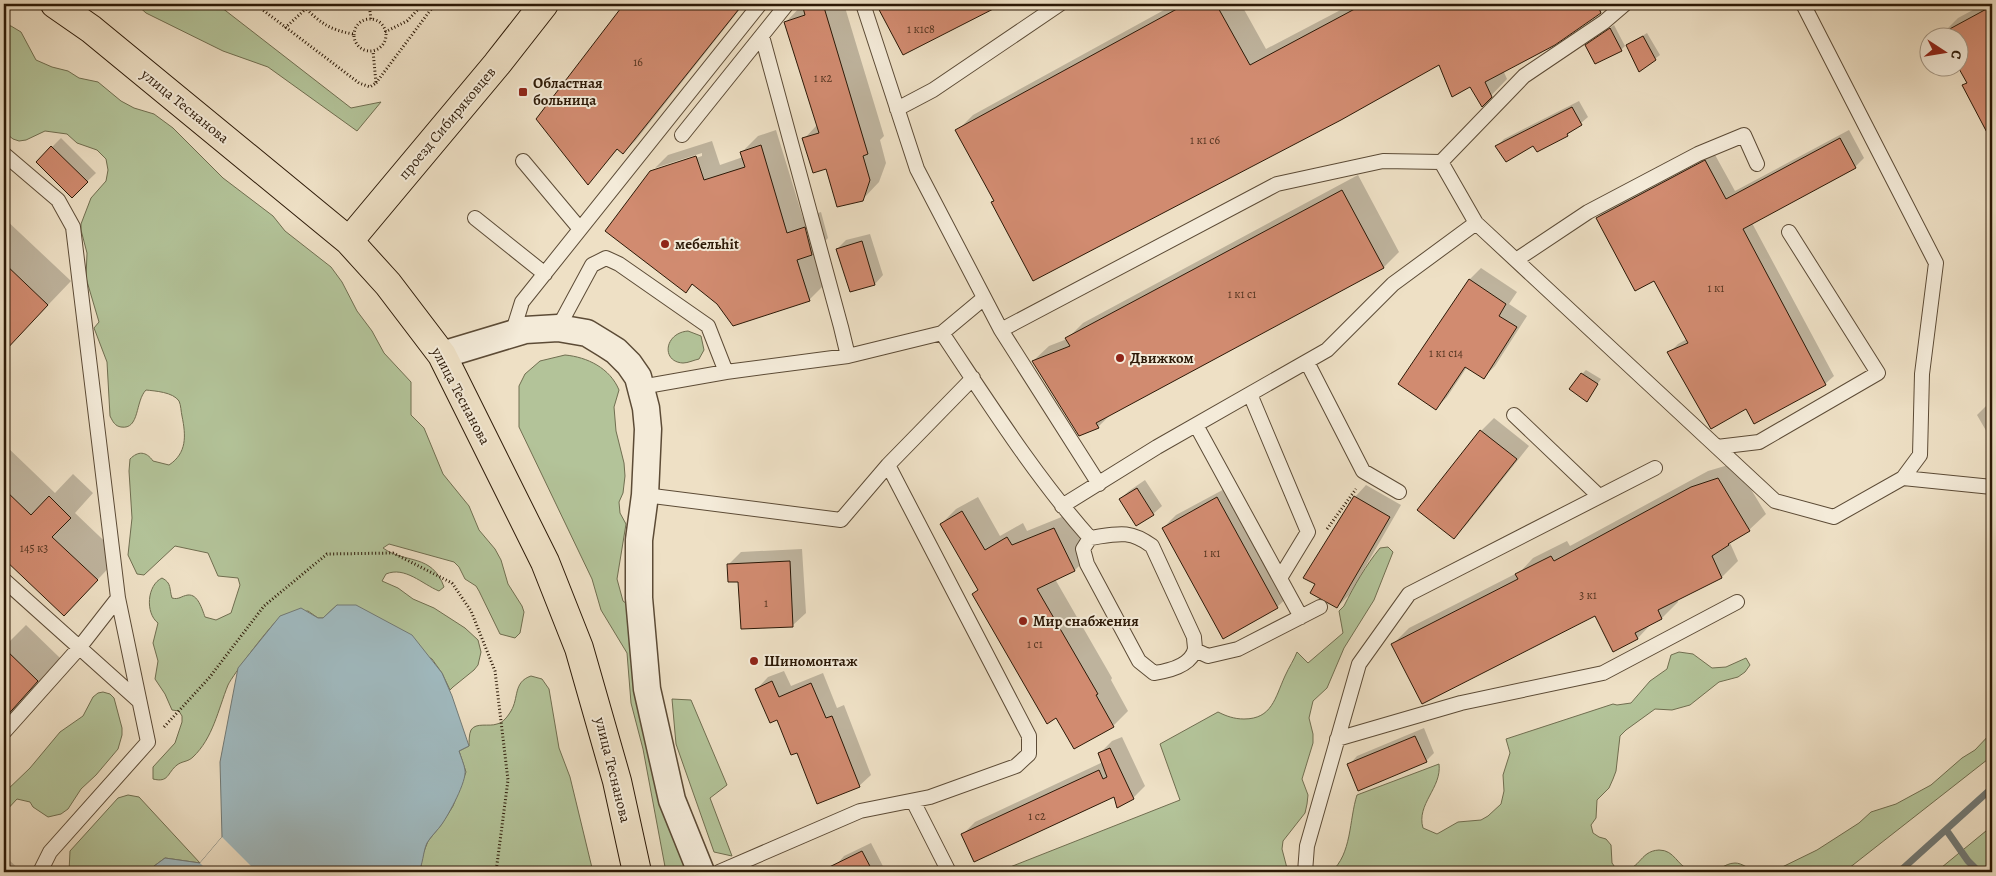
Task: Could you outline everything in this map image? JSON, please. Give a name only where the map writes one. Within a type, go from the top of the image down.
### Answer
[{"type":"main road","name":"улица Теснанова","points":[[55,4],[91,29],[349,241],[388,284],[442,355],[545,562],[579,648],[618,782],[637,872]]},
{"type":"main road","name":"проезд Сибиряковцев","points":[[349,241],[497,64],[544,4]]},
{"type":"street","points":[[442,355],[525,330],[558,328],[587,333],[616,352],[634,370],[641,387],[648,429],[646,494],[639,540],[639,598],[646,689],[672,800],[701,872]]},
{"type":"lane","points":[[512,334],[522,302],[760,4]]},
{"type":"lane","points":[[682,135],[786,4]]},
{"type":"lane","points":[[863,4],[917,169],[1001,330],[1099,484]]},
{"type":"lane","points":[[897,109],[933,90],[1060,4]]},
{"type":"lane","points":[[1001,330],[1277,184],[1383,161],[1441,162],[1524,76],[1604,22],[1625,4]]},
{"type":"lane","points":[[1441,162],[1476,223],[1775,501],[1834,517],[1903,478],[1920,455],[1922,374],[1936,263],[1803,4]]},
{"type":"lane","points":[[762,36],[842,327],[848,356]]},
{"type":"lane","points":[[1516,260],[1588,212],[1698,154],[1744,135],[1757,164]]},
{"type":"lane","points":[[4,154],[58,200],[73,228],[118,598],[148,742],[50,852],[40,872]]},
{"type":"lane","points":[[524,161],[580,229]]},
{"type":"lane","points":[[475,218],[544,274]]},
{"type":"lane","points":[[1062,506],[1157,447],[1328,350],[1393,284],[1476,223]]},
{"type":"lane","points":[[1717,448],[1759,442],[1878,373],[1789,232]]},
{"type":"lane","points":[[558,328],[592,265],[606,258],[619,264],[708,326],[726,372]]},
{"type":"lane","points":[[641,387],[726,372],[848,356],[942,333],[984,298]]},
{"type":"lane","points":[[942,333],[1062,506],[1090,538]]},
{"type":"lane","points":[[1307,362],[1363,471],[1398,492]]},
{"type":"lane","points":[[646,494],[841,520],[888,465],[973,378]]},
{"type":"lane","points":[[1250,394],[1308,532],[1280,578]]},
{"type":"lane","points":[[1514,414],[1600,496]]},
{"type":"lane","points":[[1196,425],[1301,617]]},
{"type":"lane","points":[[719,872],[860,811],[930,798],[1016,766],[1029,754],[1030,736],[888,465]]},
{"type":"lane","points":[[1305,872],[1307,846],[1358,664],[1409,594],[1655,468]]},
{"type":"lane","points":[[1903,478],[1992,487]]},
{"type":"lane","points":[[1124,532],[1141,538],[1152,546],[1194,637],[1195,650],[1187,662],[1168,671],[1154,673],[1139,661],[1087,564],[1084,549],[1090,538],[1124,532]]},
{"type":"lane","points":[[4,580],[139,701]]},
{"type":"lane","points":[[4,732],[79,648],[118,598]]},
{"type":"lane","points":[[1337,739],[1461,703],[1603,673],[1737,602]]},
{"type":"lane","points":[[1195,650],[1208,656],[1238,649],[1320,607]]},
{"type":"lane","points":[[913,801],[949,872]]},
{"type":"path","points":[[255,4],[359,83],[370,87],[376,83],[435,4]]},
{"type":"path","points":[[302,4],[316,20],[337,31],[353,34]]},
{"type":"path","points":[[285,28],[311,4]]},
{"type":"path","points":[[369,4],[371,19]]},
{"type":"path","points":[[385,32],[407,21],[423,4]]},
{"type":"path","points":[[371,19],[380,23],[385,32],[384,42],[378,49],[368,52],[359,48],[353,34],[357,25],[371,19]]},
{"type":"path","points":[[373,51],[376,83]]},
{"type":"path","points":[[148,742],[209,678],[264,606],[327,554],[393,554],[452,583],[471,611],[495,670],[508,780],[496,872]]},
{"type":"green space","points":[[136,4],[217,4],[351,108],[381,102],[357,131],[268,67],[223,51],[146,13]]},
{"type":"green space","points":[[4,25],[11,26],[21,32],[36,60],[68,71],[79,78],[98,82],[121,101],[134,108],[154,114],[173,128],[223,178],[273,216],[285,231],[331,267],[384,353],[411,382],[411,415],[424,428],[443,474],[469,506],[479,530],[495,549],[501,560],[508,584],[524,612],[520,633],[515,638],[500,634],[476,586],[465,579],[454,562],[389,544],[383,548],[391,553],[425,564],[439,576],[444,587],[439,591],[400,572],[386,574],[382,581],[398,588],[413,599],[434,608],[465,628],[478,640],[481,652],[478,665],[450,690],[442,673],[432,659],[337,605],[323,618],[318,618],[308,611],[285,615],[271,627],[231,680],[206,741],[200,749],[191,759],[177,765],[162,780],[153,779],[153,767],[175,743],[182,722],[182,716],[179,711],[172,710],[165,694],[155,679],[158,661],[153,643],[158,623],[151,613],[150,606],[153,587],[162,578],[169,584],[172,598],[176,599],[191,595],[199,603],[205,617],[216,620],[231,613],[240,585],[238,578],[218,576],[208,553],[175,546],[144,575],[137,574],[128,555],[132,518],[130,459],[142,453],[148,455],[153,461],[169,465],[175,460],[184,444],[180,404],[176,398],[164,392],[146,390],[134,420],[127,427],[121,427],[114,423],[110,416],[107,362],[94,328],[99,322],[86,278],[87,253],[81,230],[81,224],[91,198],[106,181],[108,170],[106,159],[97,150],[77,143],[67,134],[45,131],[26,140],[19,141],[8,135],[4,128]]},
{"type":"green space","points":[[688,331],[701,336],[704,350],[699,359],[683,363],[671,358],[668,347],[674,337]]},
{"type":"green space","points":[[565,355],[581,358],[597,365],[610,376],[619,390],[614,407],[616,431],[624,463],[625,476],[623,493],[619,502],[620,513],[626,524],[617,579],[623,601],[634,609],[692,872],[666,872],[643,749],[631,703],[627,653],[601,610],[592,579],[519,427],[519,386],[525,374],[540,361]]},
{"type":"green space","points":[[1388,547],[1393,552],[1374,600],[1344,648],[1327,688],[1313,701],[1309,718],[1313,743],[1302,779],[1308,795],[1307,804],[1305,813],[1283,841],[1282,849],[1288,872],[1000,871],[1180,800],[1160,744],[1218,712],[1230,717],[1244,719],[1253,718],[1267,711],[1275,699],[1297,652],[1308,663],[1343,633],[1339,611],[1380,548]]},
{"type":"green space","points":[[1679,652],[1693,654],[1712,668],[1726,667],[1746,658],[1750,665],[1738,677],[1719,682],[1690,705],[1672,710],[1655,709],[1620,736],[1616,771],[1609,788],[1597,800],[1596,818],[1591,825],[1593,833],[1606,839],[1611,845],[1612,863],[1617,870],[1631,868],[1647,854],[1659,850],[1669,853],[1686,868],[1693,871],[1720,868],[1738,863],[1756,872],[1331,872],[1343,856],[1357,795],[1439,764],[1437,781],[1423,811],[1423,828],[1437,834],[1458,822],[1481,820],[1501,804],[1504,791],[1503,775],[1510,753],[1506,739],[1613,704],[1631,703],[1650,681],[1667,669],[1671,655]]},
{"type":"green space","points":[[531,676],[542,679],[549,689],[559,748],[570,777],[593,872],[418,872],[421,869],[421,859],[428,841],[453,806],[466,772],[459,751],[469,746],[471,730],[479,725],[494,725],[503,721],[513,706],[521,682]]},
{"type":"green space","points":[[103,692],[110,694],[114,698],[122,728],[118,749],[96,775],[81,789],[68,809],[61,814],[48,817],[33,807],[30,802],[17,799],[4,813],[4,793],[30,768],[60,732],[83,716],[93,697]]},
{"type":"green space","points":[[672,699],[691,700],[727,785],[710,798],[732,856],[714,852],[676,744]]},
{"type":"green space","points":[[1992,732],[1992,756],[1844,872],[1772,872],[1817,850],[1859,823],[1871,812],[1896,804],[1931,785],[1962,758],[1975,750]]},
{"type":"green space","points":[[128,795],[139,797],[200,863],[165,858],[146,872],[69,872],[70,851],[118,798]]},
{"type":"green space","points":[[1992,826],[1992,872],[1936,872]]},
{"type":"water","points":[[337,605],[356,605],[412,635],[442,673],[469,746],[459,751],[465,770],[463,782],[445,819],[427,843],[418,872],[146,872],[165,858],[200,863],[222,837],[220,762],[238,668],[280,616],[301,608],[318,618],[323,618]]},
{"type":"pier","points":[[222,837],[257,872],[209,872],[200,863]]},
{"type":"building","points":[[624,4],[743,4],[623,154],[617,149],[588,185],[536,119]]},
{"type":"building","points":[[802,4],[823,4],[868,154],[863,156],[870,180],[863,201],[837,207],[826,169],[813,173],[802,138],[819,133],[784,22],[805,15]]},
{"type":"building","points":[[876,4],[1003,4],[903,55]]},
{"type":"building","points":[[1186,4],[1216,4],[1250,65],[1364,4],[1597,4],[1601,13],[1555,45],[1485,82],[1492,97],[1482,107],[1470,87],[1452,97],[1439,65],[1341,120],[1033,281],[991,202],[994,201],[955,130]]},
{"type":"building","points":[[1992,6],[1992,142],[1962,85],[1967,83],[1964,78],[1968,78],[1968,28],[1951,28]]},
{"type":"building","points":[[1610,28],[1622,51],[1595,64],[1585,45]]},
{"type":"building","points":[[1643,36],[1656,60],[1639,72],[1626,45]]},
{"type":"building","points":[[1572,107],[1582,125],[1567,134],[1568,136],[1537,152],[1533,146],[1506,162],[1495,146]]},
{"type":"building","points":[[1840,138],[1856,168],[1743,229],[1826,385],[1754,424],[1746,409],[1711,429],[1667,352],[1688,343],[1654,281],[1635,291],[1596,218],[1705,160],[1726,199]]},
{"type":"building","points":[[761,145],[787,233],[805,227],[812,255],[797,260],[810,301],[733,326],[717,304],[692,284],[686,293],[605,231],[650,171],[696,156],[704,180],[745,167],[740,152]]},
{"type":"building","points":[[51,146],[88,182],[72,198],[36,162]]},
{"type":"building","points":[[1342,190],[1384,268],[1096,423],[1099,428],[1079,436],[1032,361],[1070,346],[1065,338]]},
{"type":"building","points":[[862,241],[875,285],[850,292],[836,249]]},
{"type":"building","points":[[4,263],[48,305],[4,352]]},
{"type":"building","points":[[1469,279],[1506,304],[1499,316],[1517,327],[1484,379],[1465,367],[1436,410],[1398,384]]},
{"type":"building","points":[[1581,373],[1598,384],[1587,402],[1569,389]]},
{"type":"building","points":[[1480,430],[1517,459],[1454,539],[1417,510]]},
{"type":"building","points":[[1718,478],[1750,531],[1712,556],[1722,578],[1658,610],[1662,619],[1635,633],[1638,639],[1613,652],[1595,616],[1422,704],[1391,644],[1518,579],[1515,574],[1551,556],[1554,561],[1691,487]]},
{"type":"building","points":[[1137,488],[1154,515],[1136,526],[1119,499]]},
{"type":"building","points":[[4,489],[31,515],[49,496],[71,518],[52,537],[98,580],[64,616],[4,559]]},
{"type":"building","points":[[1354,496],[1390,517],[1337,608],[1310,593],[1315,584],[1303,578]]},
{"type":"building","points":[[1217,497],[1278,608],[1223,639],[1162,528]]},
{"type":"building","points":[[962,511],[985,550],[1007,537],[1012,545],[1054,528],[1075,571],[1037,589],[1098,694],[1096,695],[1114,727],[1074,749],[1056,718],[1047,724],[972,594],[978,590],[940,524]]},
{"type":"building","points":[[790,561],[793,627],[741,629],[738,582],[728,582],[727,564]]},
{"type":"building","points":[[4,648],[38,681],[4,719]]},
{"type":"building","points":[[772,681],[779,697],[811,683],[826,718],[832,716],[860,787],[817,804],[797,753],[791,755],[777,720],[770,723],[755,689]]},
{"type":"building","points":[[1415,736],[1427,762],[1358,791],[1347,764]]},
{"type":"building","points":[[1110,748],[1134,799],[1117,808],[1114,797],[974,862],[961,834],[1099,770],[1103,779],[1107,777],[1098,753]]},
{"type":"building","points":[[862,851],[873,872],[819,872]]},
{"type":"waterway","points":[[1899,872],[1992,788]]},
{"type":"waterway","points":[[1947,831],[1968,861],[1979,872]]},
{"type":"place","name":"Областная больница","points":[[523,92]]},
{"type":"place","name":"мебельhit","points":[[665,244]]},
{"type":"place","name":"Движком","points":[[1120,358]]},
{"type":"place","name":"Мир снабжения","points":[[1023,621]]},
{"type":"place","name":"Шиномонтаж","points":[[754,661]]}]
